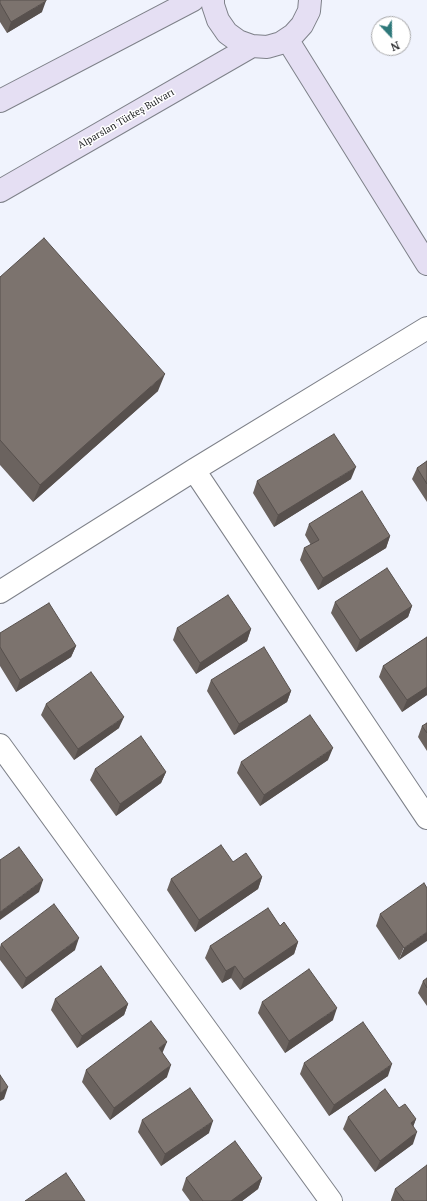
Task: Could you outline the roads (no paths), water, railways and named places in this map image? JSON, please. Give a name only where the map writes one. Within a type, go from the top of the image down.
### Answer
[{"type":"main road","points":[[0,101],[194,0]]},
{"type":"main road","name":"Alparslan Türkeş Bulvarı","points":[[214,0],[213,5],[218,20],[227,33],[238,41],[252,46],[267,46],[281,43],[293,35],[302,25],[309,5],[328,0]]},
{"type":"main road","points":[[287,39],[427,264]]},
{"type":"main road","name":"Alparslan Türkeş Bulvarı","points":[[0,191],[252,46]]},
{"type":"street","points":[[0,592],[194,470],[427,328]]},
{"type":"street","points":[[194,470],[427,818]]},
{"type":"street","points":[[0,744],[331,1201]]}]
